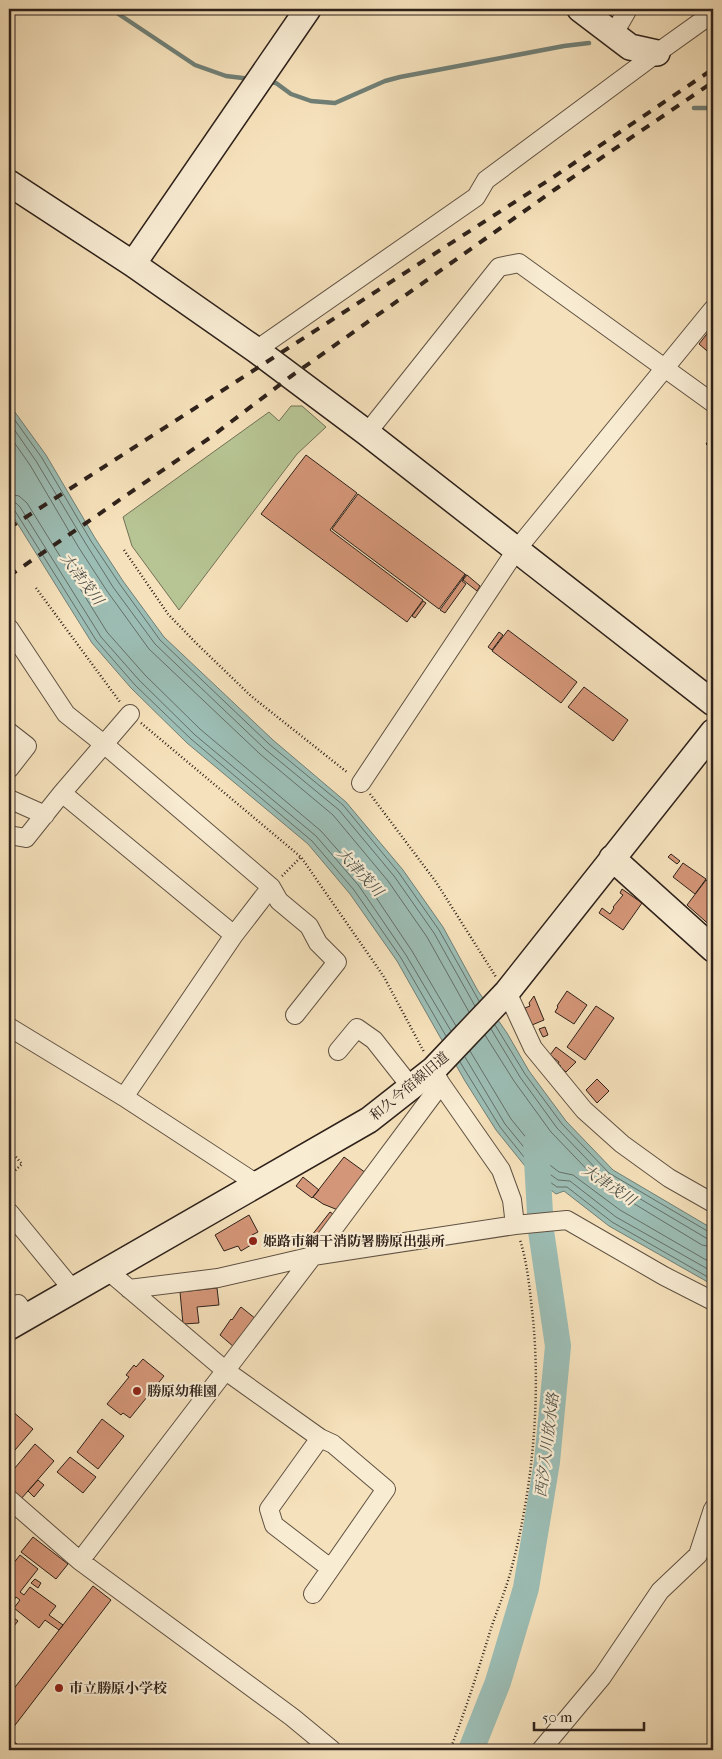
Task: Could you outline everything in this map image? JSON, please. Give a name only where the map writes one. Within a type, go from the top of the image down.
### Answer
[{"type":"street","points":[[133,264],[308,9]]},
{"type":"street","points":[[580,9],[630,47],[657,53]]},
{"type":"street","points":[[613,35],[628,9]]},
{"type":"street","points":[[256,350],[476,197],[486,180],[713,13]]},
{"type":"street","points":[[9,183],[133,264],[256,350],[517,549],[713,704]]},
{"type":"street","points":[[367,433],[499,267],[519,263],[713,403]]},
{"type":"street","points":[[362,783],[517,549],[713,309]]},
{"type":"street","points":[[9,628],[66,714],[271,887],[279,901],[309,926],[318,943],[337,962],[295,1015]]},
{"type":"street","points":[[9,835],[26,838],[130,714]]},
{"type":"street","points":[[9,732],[27,746],[9,769]]},
{"type":"street","name":"和久今宿線旧道","points":[[15,1316],[73,1290],[369,1120],[411,1087],[437,1077],[507,992],[713,732]]},
{"type":"street","points":[[62,793],[234,935]]},
{"type":"street","points":[[9,799],[45,815]]},
{"type":"street","points":[[612,858],[713,949]]},
{"type":"street","points":[[124,1097],[234,935],[271,887]]},
{"type":"street","points":[[507,992],[533,1048],[584,1110],[622,1144],[653,1167],[713,1203]]},
{"type":"street","points":[[9,1027],[124,1097],[257,1184]]},
{"type":"street","points":[[338,1051],[357,1028],[374,1040],[411,1087]]},
{"type":"street","points":[[80,1561],[313,1256],[437,1077],[501,1170],[512,1200],[515,1225]]},
{"type":"street","points":[[9,1212],[73,1290]]},
{"type":"street","points":[[129,1289],[218,1278],[313,1256],[515,1225],[567,1220],[664,1276],[713,1301]]},
{"type":"street","points":[[107,1270],[226,1371],[320,1438],[333,1444],[386,1489],[313,1594]]},
{"type":"street","points":[[320,1438],[270,1509],[274,1525],[330,1568]]},
{"type":"street","points":[[9,1500],[80,1561],[292,1717],[332,1750]]},
{"type":"street","points":[[541,1750],[602,1677],[660,1591],[698,1555],[713,1509]]},
{"type":"path","points":[[124,550],[168,614],[196,644],[251,696],[362,783],[436,882],[507,992]]},
{"type":"path","points":[[36,588],[112,693],[130,714],[301,857],[384,977],[437,1077]]},
{"type":"path","points":[[271,887],[301,857]]},
{"type":"path","points":[[9,1148],[22,1164],[9,1176]]},
{"type":"path","points":[[450,1750],[510,1575],[520,1532],[529,1473],[536,1408],[534,1337],[530,1286],[522,1247],[515,1225]]},
{"type":"green space","points":[[291,406],[302,406],[326,427],[297,454],[179,610],[132,546],[123,517],[269,412],[279,421]]},
{"type":"water","name":"大津茂川","points":[[9,404],[46,455],[123,581],[164,637],[273,740],[346,802],[403,870],[443,927],[478,991],[507,1033],[529,1071],[566,1121],[613,1170],[713,1229],[713,1285],[609,1226],[564,1191],[556,1194],[533,1176],[496,1130],[465,1081],[397,961],[350,894],[308,844],[187,743],[131,688],[92,643],[9,510]]},
{"type":"building","points":[[713,326],[713,356],[699,344]]},
{"type":"building","points":[[713,434],[713,450],[706,444]]},
{"type":"building","points":[[306,455],[357,493],[330,530],[423,600],[407,622],[261,514]]},
{"type":"building","points":[[358,494],[465,574],[439,609],[332,529]]},
{"type":"building","points":[[466,574],[462,581],[466,584],[445,613],[440,610]]},
{"type":"building","points":[[467,575],[480,586],[477,591],[463,580]]},
{"type":"building","points":[[423,601],[426,603],[415,618],[412,616]]},
{"type":"building","points":[[508,630],[577,682],[561,703],[492,651]]},
{"type":"building","points":[[499,632],[503,635],[492,650],[488,647]]},
{"type":"building","points":[[584,687],[628,720],[613,741],[568,707]]},
{"type":"building","points":[[671,854],[680,861],[677,864],[668,857]]},
{"type":"building","points":[[683,863],[706,879],[695,894],[673,877]]},
{"type":"building","points":[[706,880],[713,885],[713,928],[687,905]]},
{"type":"building","points":[[622,889],[642,903],[623,930],[599,913],[602,908],[610,914],[623,895],[620,893]]},
{"type":"building","points":[[567,991],[587,1005],[574,1024],[555,1012]]},
{"type":"building","points":[[534,996],[544,1020],[532,1025],[525,1008],[530,1006],[529,1003]]},
{"type":"building","points":[[596,1006],[614,1018],[585,1060],[567,1047]]},
{"type":"building","points":[[545,1027],[548,1035],[543,1037],[539,1029]]},
{"type":"building","points":[[556,1047],[576,1062],[566,1072],[560,1067],[559,1062],[550,1055]]},
{"type":"building","points":[[597,1079],[609,1091],[597,1103],[586,1090]]},
{"type":"building","points":[[344,1157],[366,1173],[338,1210],[323,1204],[313,1197]]},
{"type":"building","points":[[303,1177],[319,1190],[312,1198],[296,1186]]},
{"type":"building","points":[[330,1212],[336,1216],[319,1240],[312,1235]]},
{"type":"building","points":[[249,1215],[258,1232],[252,1235],[256,1242],[241,1251],[238,1246],[224,1251],[215,1235]]},
{"type":"building","points":[[217,1288],[219,1305],[197,1307],[199,1323],[183,1324],[180,1292]]},
{"type":"building","points":[[241,1307],[256,1319],[234,1347],[220,1335]]},
{"type":"building","points":[[143,1359],[164,1376],[130,1418],[123,1413],[121,1415],[107,1404],[129,1377],[126,1375],[134,1365],[136,1367]]},
{"type":"building","points":[[12,1411],[33,1429],[9,1457],[9,1414]]},
{"type":"building","points":[[102,1419],[124,1436],[98,1469],[77,1452]]},
{"type":"building","points":[[35,1444],[54,1461],[21,1499],[9,1489],[9,1475]]},
{"type":"building","points":[[70,1457],[96,1477],[83,1493],[57,1472]]},
{"type":"building","points":[[38,1480],[44,1485],[34,1497],[28,1491]]},
{"type":"building","points":[[33,1537],[68,1564],[56,1579],[21,1552]]},
{"type":"building","points":[[20,1555],[38,1569],[20,1592],[24,1595],[30,1587],[56,1606],[49,1615],[63,1625],[59,1630],[45,1620],[39,1628],[14,1608],[20,1600],[16,1597],[9,1607],[9,1569]]},
{"type":"building","points":[[35,1579],[41,1583],[38,1588],[31,1583]]},
{"type":"building","points":[[93,1586],[111,1600],[9,1733],[9,1695]]},
{"type":"building","points":[[10,1615],[18,1621],[9,1632],[9,1617]]},
{"type":"building","points":[[12,1740],[23,1749],[26,1746],[31,1750],[9,1750],[9,1744]]},
{"type":"waterway","points":[[9,15],[18,9]]},
{"type":"waterway","points":[[111,9],[195,65],[226,76],[251,79]]},
{"type":"waterway","points":[[268,82],[276,83],[291,94],[311,101],[335,103],[385,81],[400,77],[589,43]]},
{"type":"waterway","points":[[694,108],[713,108]]},
{"type":"waterway","name":"西汐入川放水路","points":[[471,1750],[498,1682],[526,1588],[547,1462],[558,1346],[541,1231],[536,1143]]},
{"type":"railway","points":[[9,528],[552,178],[713,69]]},
{"type":"railway","points":[[9,576],[211,437],[290,377],[557,188],[713,82]]},
{"type":"place","name":"姫路市網干消防署勝原出張所","points":[[253,1241]]},
{"type":"place","name":"勝原幼稚園","points":[[137,1391]]},
{"type":"place","name":"市立勝原小学校","points":[[59,1688]]}]
